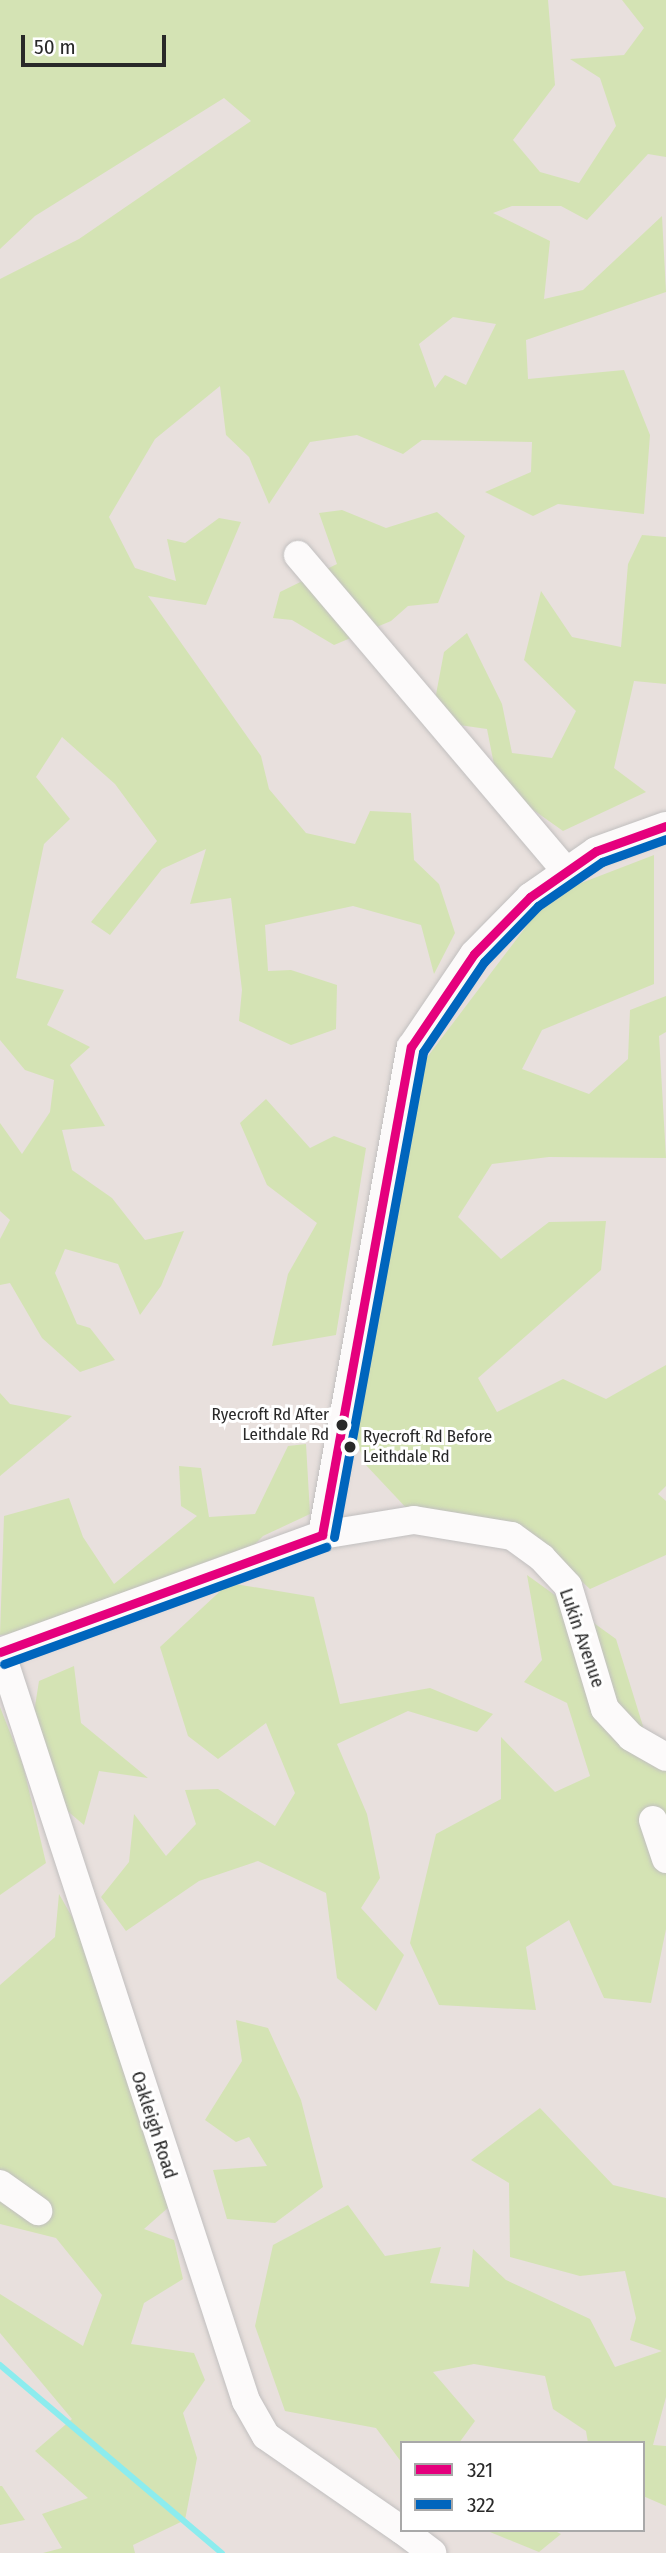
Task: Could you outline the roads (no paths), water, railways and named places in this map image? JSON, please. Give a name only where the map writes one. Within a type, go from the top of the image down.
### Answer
[{"type":"street","points":[[298,555],[564,869]]},
{"type":"street","points":[[322,1535],[411,1047],[474,954],[564,869],[666,826]]},
{"type":"street","name":"Lukin Avenue","points":[[1,1652],[322,1535],[389,1520],[512,1536],[568,1586],[605,1709],[631,1737],[666,1757]]},
{"type":"street","name":"Oakleigh Road","points":[[1,1652],[246,2401],[266,2437],[400,2529]]},
{"type":"street","points":[[653,1820],[666,1859]]},
{"type":"street","points":[[0,2184],[38,2211]]},
{"type":"street","name":"Oakleigh Road","points":[[405,2532],[432,2553]]},
{"type":"waterway","points":[[0,2365],[222,2553]]},
{"type":"place","name":"Ryecroft Rd After Leithdale Rd","points":[[342,1425]]},
{"type":"place","name":"Ryecroft Rd Before Leithdale Rd","points":[[350,1447]]}]
